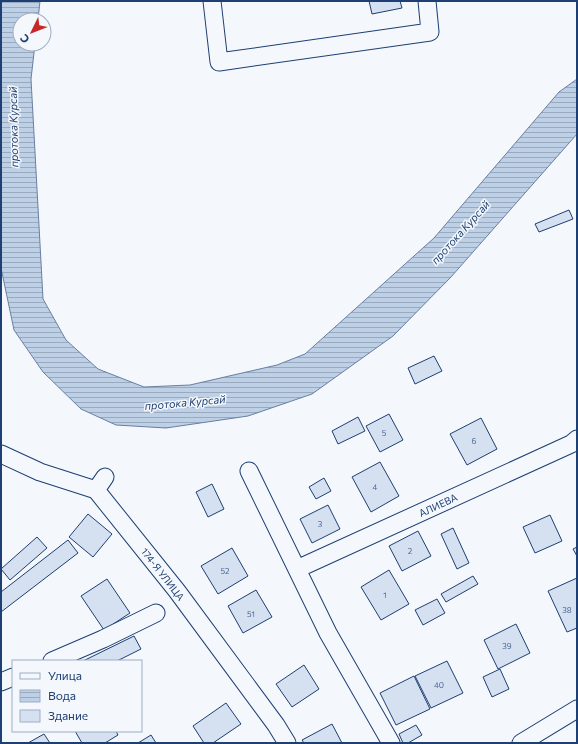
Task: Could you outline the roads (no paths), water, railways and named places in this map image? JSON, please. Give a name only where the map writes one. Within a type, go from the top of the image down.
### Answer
[{"type":"street","points":[[212,1],[219,62],[430,32],[427,1]]},
{"type":"street","name":"АЛИЕВА","points":[[298,569],[571,444],[577,439]]},
{"type":"street","name":"174-Я УЛИЦА","points":[[1,454],[40,472],[101,484],[177,591],[276,725],[287,743]]},
{"type":"street","points":[[249,471],[328,633],[392,743]]},
{"type":"street","points":[[54,660],[103,639],[156,613]]},
{"type":"street","points":[[1,682],[12,677]]},
{"type":"street","points":[[522,743],[577,709]]},
{"type":"water","name":"протока Курсай","points":[[1,1],[40,1],[39,12],[12,12],[12,52],[34,52],[31,79],[43,299],[66,340],[98,369],[144,387],[190,385],[277,365],[305,354],[434,238],[559,92],[577,79],[577,134],[451,277],[393,336],[312,394],[248,416],[166,428],[116,425],[81,409],[43,372],[14,330],[1,268]]}]
